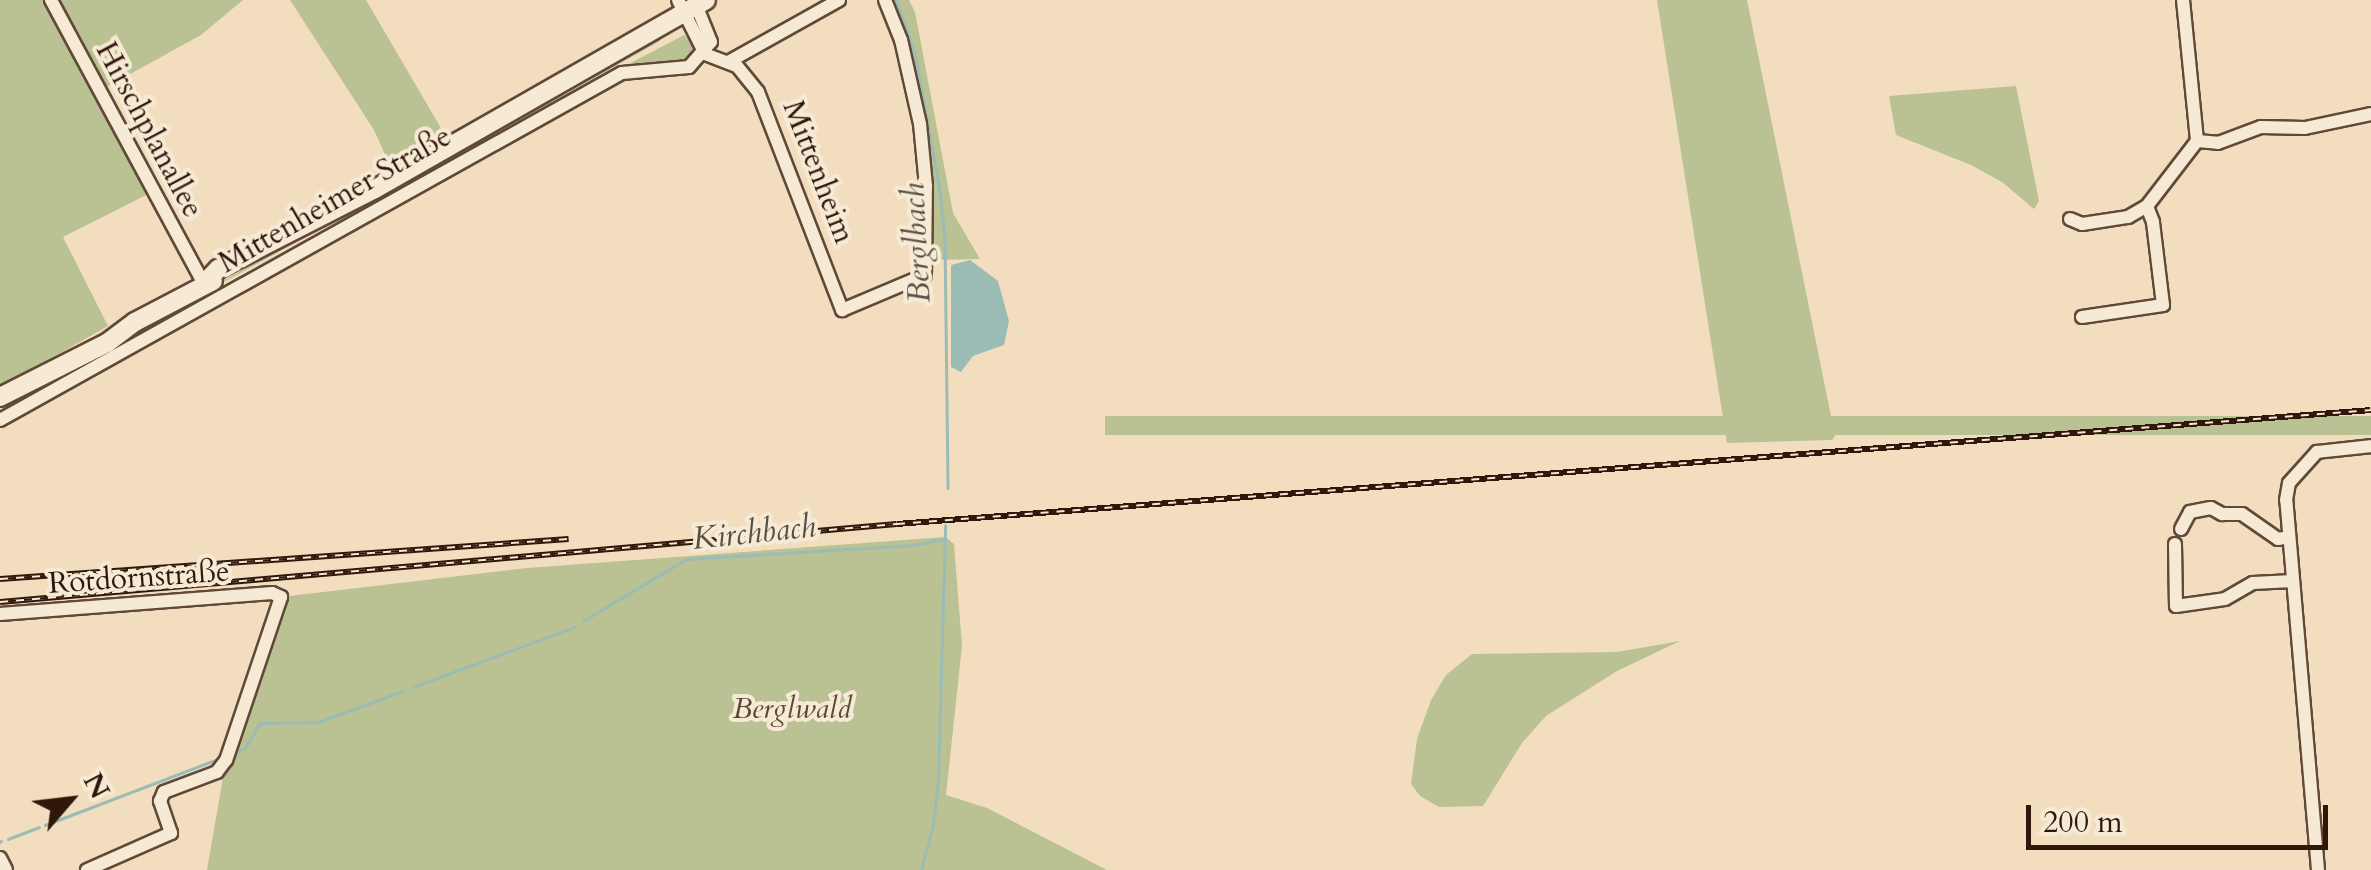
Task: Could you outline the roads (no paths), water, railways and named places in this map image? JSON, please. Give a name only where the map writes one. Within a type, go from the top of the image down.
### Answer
[{"type":"main road","name":"Mittenheimer Straße","points":[[0,396],[67,360],[102,335],[135,322],[204,284],[218,269],[299,230],[692,4]]},
{"type":"street","name":"Hirschplanallee","points":[[51,0],[204,284]]},
{"type":"street","points":[[704,54],[730,62],[839,0]]},
{"type":"street","points":[[842,310],[925,275],[926,186],[920,124],[901,40],[885,0]]},
{"type":"street","points":[[2070,218],[2082,224],[2128,218],[2147,206],[2196,141],[2183,0]]},
{"type":"street","name":"Mittenheimer Straße","points":[[0,420],[622,73],[684,68],[704,54],[692,4]]},
{"type":"street","name":"Mittenheim","points":[[730,62],[758,92],[842,310]]},
{"type":"street","points":[[2196,141],[2218,143],[2261,127],[2305,128],[2371,114]]},
{"type":"street","points":[[2082,317],[2164,305],[2153,222],[2147,206]]},
{"type":"street","points":[[842,310],[866,312]]},
{"type":"street","points":[[2318,870],[2286,500],[2290,483],[2317,452],[2371,446]]},
{"type":"street","points":[[2181,530],[2190,512],[2211,508],[2222,514],[2242,514],[2278,539],[2289,538]]},
{"type":"street","points":[[2175,544],[2176,606],[2224,599],[2254,583],[2293,580]]},
{"type":"street","name":"Rotdornstraße","points":[[0,614],[272,593],[281,598],[226,760],[218,772],[164,792],[160,801],[171,833],[87,870]]},
{"type":"street","points":[[0,858],[6,870]]},
{"type":"water","points":[[970,260],[998,281],[1009,321],[1004,345],[973,356],[961,372],[951,367],[951,265]]},
{"type":"waterway","name":"Berglbach","points":[[896,0],[915,53],[940,191],[945,238],[948,488]]},
{"type":"waterway","name":"Berglbach","points":[[921,870],[933,825],[938,781],[945,526]]},
{"type":"waterway","name":"Kirchbach","points":[[583,621],[686,559],[912,545],[945,539]]},
{"type":"waterway","name":"Kirchbach","points":[[413,687],[574,627]]},
{"type":"waterway","name":"Kirchbach","points":[[237,752],[245,748],[260,723],[318,722],[403,691]]},
{"type":"waterway","name":"Kirchbach","points":[[45,825],[218,759]]},
{"type":"waterway","name":"Kirchbach","points":[[8,839],[39,827]]},
{"type":"railway","points":[[0,602],[897,524],[2371,410]]},
{"type":"railway","points":[[0,579],[569,539]]},
{"type":"park label","name":"Berglwald","points":[[792,709]]}]
